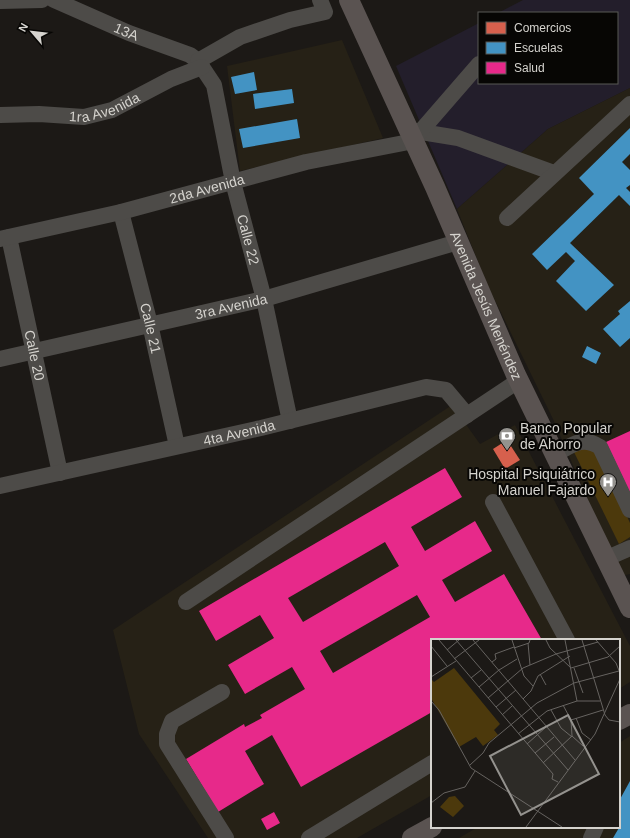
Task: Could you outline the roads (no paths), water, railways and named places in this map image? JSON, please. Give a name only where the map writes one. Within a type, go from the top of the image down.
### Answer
[{"type":"main road","name":"Avenida Jesús Menéndez","points":[[349,0],[414,134],[458,242],[518,381],[630,608]]},
{"type":"main road","points":[[620,719],[630,714]]},
{"type":"main road","points":[[412,838],[431,828]]},
{"type":"street","points":[[0,2],[42,0]]},
{"type":"street","name":"13A","points":[[54,0],[130,33],[190,55],[200,64]]},
{"type":"street","name":"1ra Avenida","points":[[0,115],[39,114],[84,118],[112,110],[200,64],[240,38],[323,6]]},
{"type":"street","name":"Calle 22","points":[[200,64],[214,85],[233,182],[264,299],[290,421]]},
{"type":"street","points":[[414,134],[478,65]]},
{"type":"street","points":[[507,218],[630,104]]},
{"type":"street","name":"2da Avenida","points":[[5,238],[121,212],[414,134],[458,138],[554,173]]},
{"type":"street","name":"Calle 21","points":[[121,212],[150,324],[177,446]]},
{"type":"street","name":"Calle 20","points":[[5,238],[34,351],[60,473]]},
{"type":"street","name":"3ra Avenida","points":[[0,359],[264,299],[458,242]]},
{"type":"street","points":[[186,602],[518,381]]},
{"type":"street","name":"4ta Avenida","points":[[0,486],[290,421],[426,387],[446,390],[467,415]]},
{"type":"street","points":[[554,455],[580,442],[587,441],[600,447],[630,510]]},
{"type":"street","points":[[492,502],[566,639]]},
{"type":"street","points":[[605,559],[630,548]]},
{"type":"street","points":[[222,692],[172,721],[167,734],[166,744],[226,838]]},
{"type":"street","points":[[309,838],[431,764]]},
{"type":"street","points":[[591,838],[596,828]]},
{"type":"place","name":"Banco Popular de Ahorro","points":[[507,451]]},
{"type":"place","name":"Hospital Psiquiátrico Manuel Fajardo","points":[[608,497]]}]
